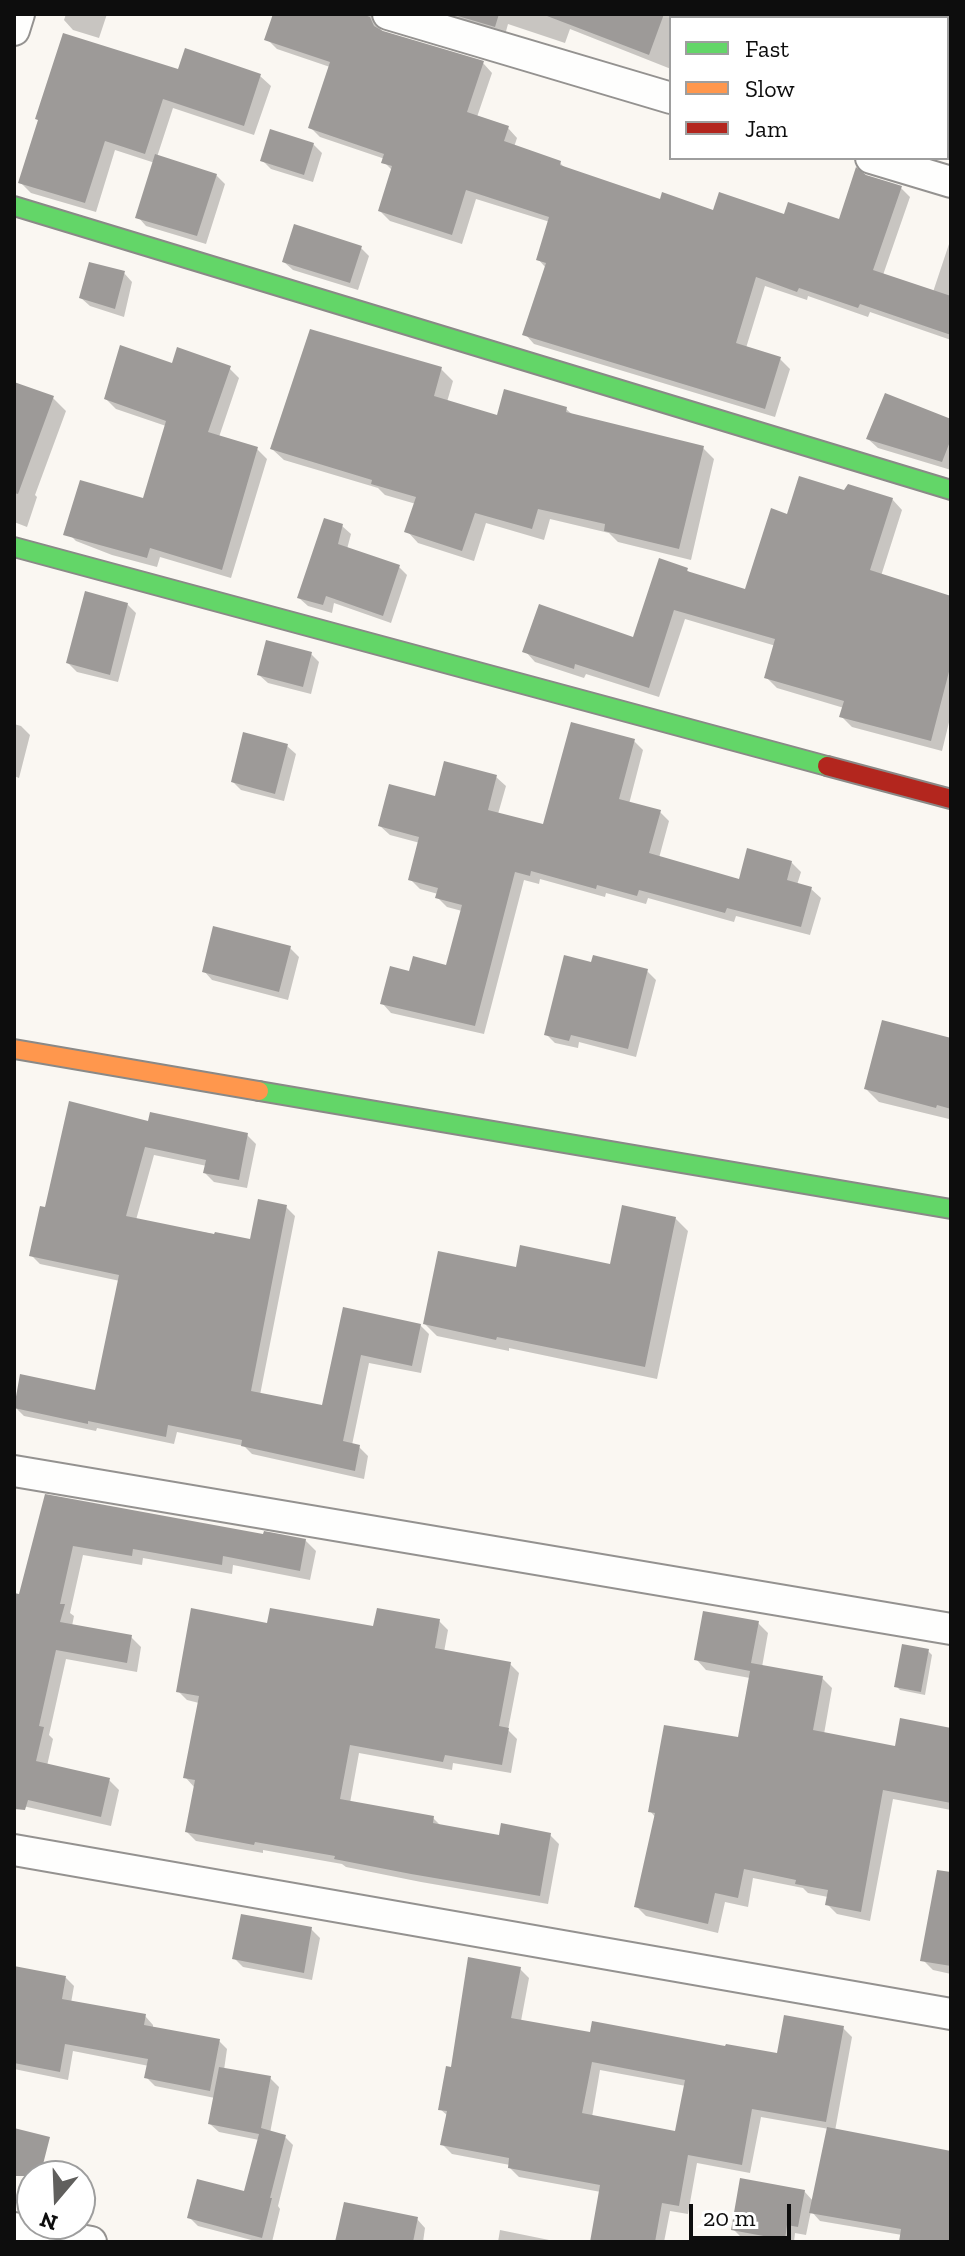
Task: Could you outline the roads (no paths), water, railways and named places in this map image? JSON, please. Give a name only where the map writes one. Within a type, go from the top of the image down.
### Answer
[{"type":"street","points":[[14,30],[19,14]]},
{"type":"street","points":[[388,14],[669,97]]},
{"type":"street","points":[[878,160],[951,182]]},
{"type":"street","points":[[14,206],[951,490]]},
{"type":"street","points":[[14,547],[951,799]]},
{"type":"street","points":[[14,1049],[951,1209]]},
{"type":"street","points":[[14,1471],[951,1629]]},
{"type":"street","points":[[14,1850],[951,2014]]},
{"type":"street","points":[[14,2228],[91,2242]]}]
